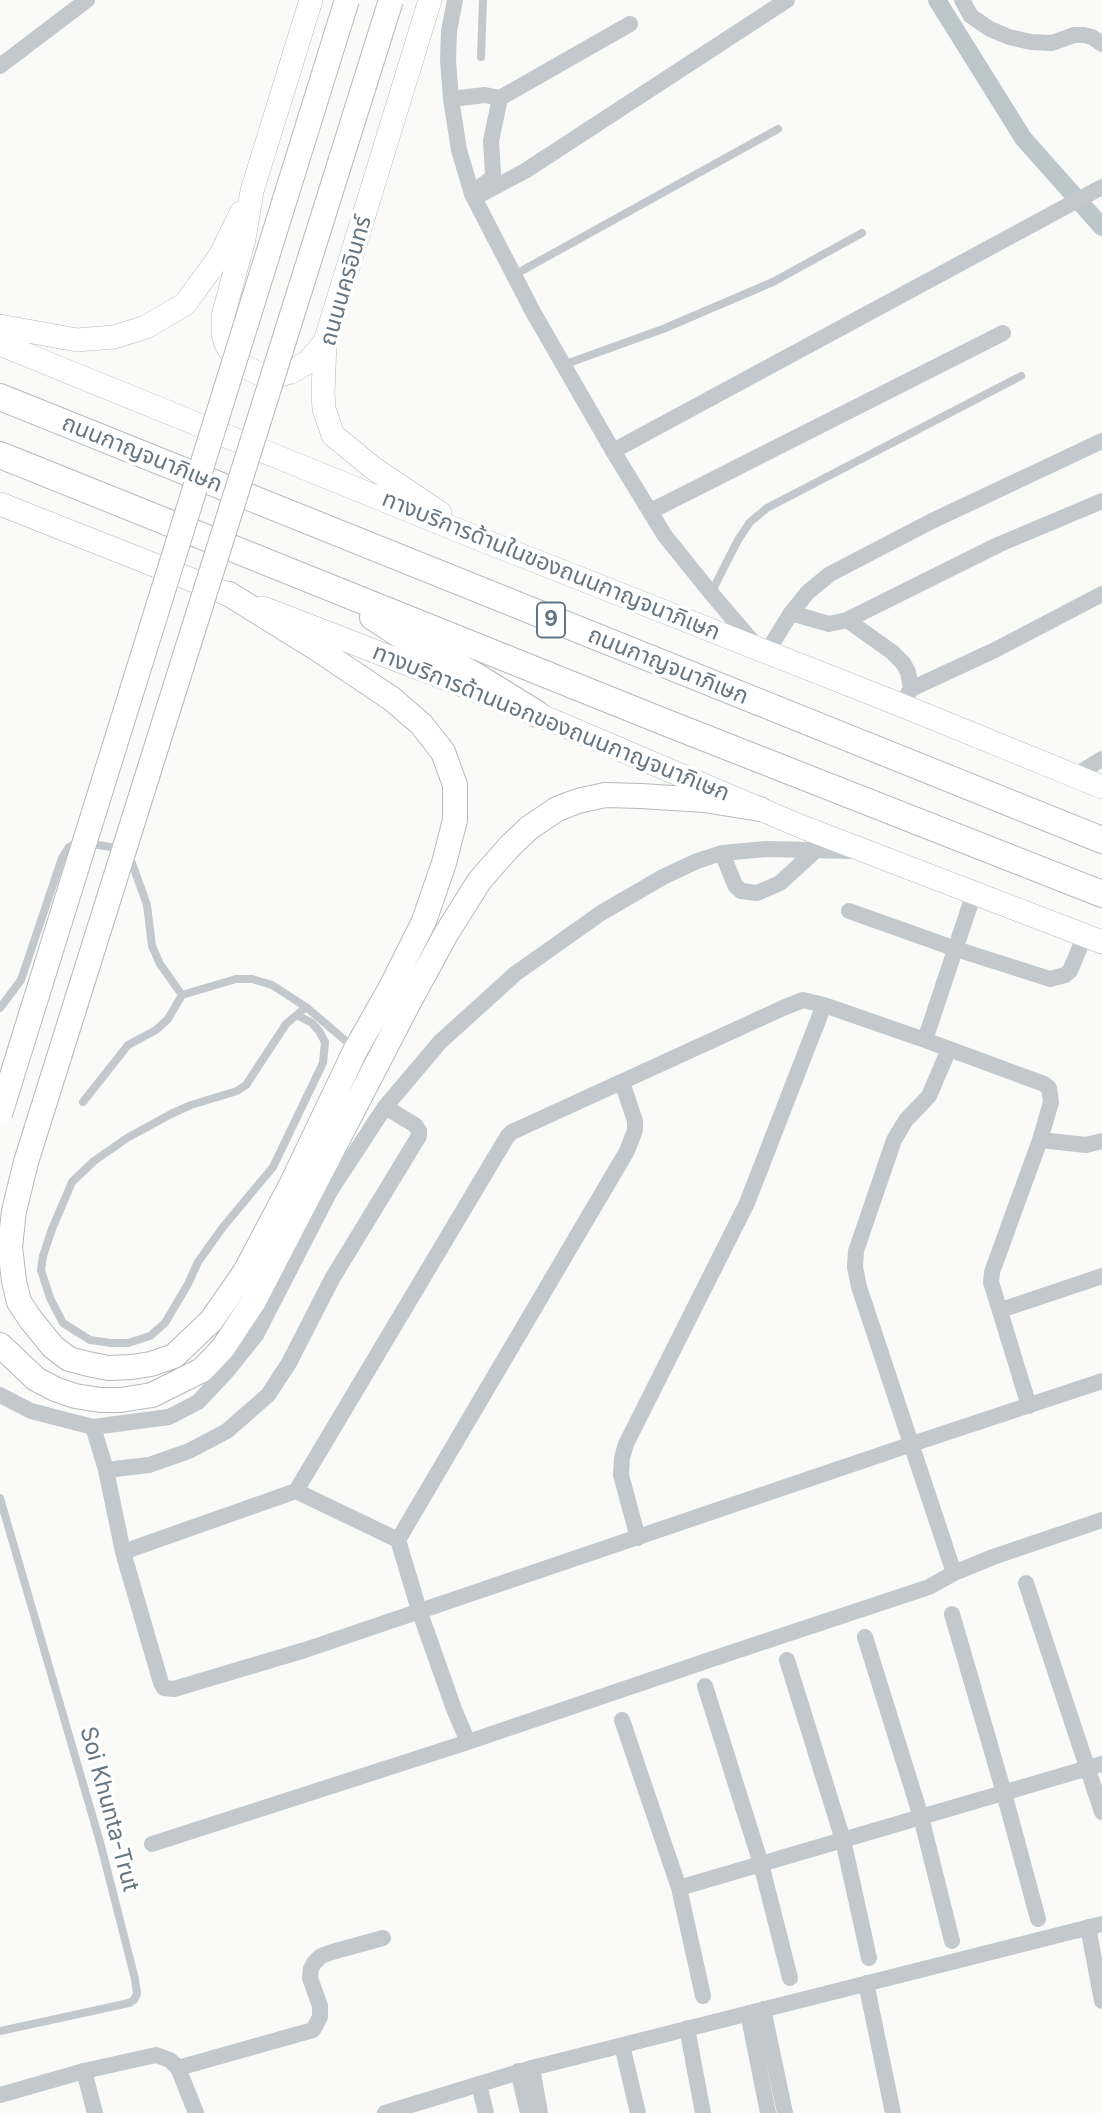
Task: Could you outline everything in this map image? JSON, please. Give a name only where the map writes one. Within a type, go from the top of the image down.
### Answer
[{"type":"highway","name":"ถนนกาญจนาภิเษก","points":[[0,397],[1102,840]]},
{"type":"highway","name":"9","points":[[0,455],[679,728],[1102,894]]},
{"type":"highway","points":[[336,590],[404,637],[537,714]]},
{"type":"main road","points":[[312,0],[252,191],[244,239],[223,316],[223,333],[235,359],[260,374],[280,375],[291,372],[308,362],[325,342]]},
{"type":"main road","points":[[0,1114],[347,0]]},
{"type":"main road","points":[[229,594],[392,699],[421,724],[443,752],[455,785],[455,820],[444,863],[424,921],[356,1049],[292,1183],[245,1272],[211,1321],[174,1356],[151,1364],[108,1368],[69,1359],[41,1334],[19,1302],[13,1281],[10,1247],[14,1211],[26,1162],[391,0]]},
{"type":"main road","name":"ถนนนครอินทร์","points":[[430,0],[325,342],[324,409],[333,435],[373,468],[477,538]]},
{"type":"main road","points":[[0,326],[77,340],[114,337],[146,327],[185,304],[220,256],[252,191]]},
{"type":"main road","name":"ทางบริการด้านในของถนนกาญจนาภิเษก","points":[[0,344],[763,651],[906,697],[1102,788]]},
{"type":"main road","name":"ทางบริการด้านนอกของถนนกาญจนาภิเษก","points":[[0,504],[537,714],[866,852],[1093,939]]},
{"type":"main road","points":[[0,1345],[36,1379],[75,1396],[100,1400],[152,1395],[202,1370],[223,1348],[254,1301],[446,934],[480,880],[510,846],[557,809],[578,801],[606,796],[704,800],[760,809]]},
{"type":"street","points":[[0,66],[87,0]]},
{"type":"street","points":[[455,0],[449,31],[450,99],[459,150],[473,196],[563,365],[665,536],[710,593],[763,651],[808,592],[830,573],[932,521],[1102,441]]},
{"type":"street","points":[[473,196],[525,172],[787,0]]},
{"type":"street","points":[[962,0],[974,8],[990,29],[1009,37],[1052,43],[1084,35],[1102,44]]},
{"type":"street","points":[[450,99],[485,95],[500,98],[630,24]]},
{"type":"street","points":[[473,196],[494,173],[491,141],[500,98]]},
{"type":"street","points":[[613,451],[1099,189]]},
{"type":"street","points":[[651,511],[1003,333]]},
{"type":"street","points":[[790,613],[829,624],[847,620],[1000,544],[1102,501]]},
{"type":"street","points":[[906,697],[1102,594]]},
{"type":"street","points":[[847,620],[903,663],[908,672],[906,697]]},
{"type":"street","points":[[1074,776],[1102,759]]},
{"type":"street","points":[[0,1395],[31,1411],[93,1427],[169,1417],[198,1402],[256,1335],[330,1191],[385,1107],[440,1042],[515,974],[601,913],[663,877],[697,861],[722,853],[766,849],[866,852]]},
{"type":"street","points":[[722,853],[735,885],[741,891],[757,893],[780,883],[815,851]]},
{"type":"street","points":[[925,1040],[974,893]]},
{"type":"street","points":[[849,911],[956,950],[1050,979],[1070,971],[1093,939]]},
{"type":"street","points":[[124,1552],[296,1491],[507,1137],[523,1126],[803,1000],[925,1040],[1049,1088],[1051,1102],[1040,1140],[992,1272],[991,1282],[1029,1406]]},
{"type":"street","points":[[638,1538],[621,1475],[626,1444],[747,1203],[824,1005]]},
{"type":"street","points":[[949,1049],[929,1096],[906,1120],[894,1140],[856,1251],[855,1267],[859,1287],[954,1573]]},
{"type":"street","points":[[468,1742],[419,1610],[398,1540],[627,1151],[633,1138],[635,1121],[622,1082]]},
{"type":"street","points":[[106,1470],[149,1465],[189,1451],[227,1431],[268,1395],[289,1363],[332,1279],[419,1136],[415,1125],[385,1107]]},
{"type":"street","points":[[1040,1140],[1086,1145],[1102,1141]]},
{"type":"street","points":[[1001,1310],[1102,1276]]},
{"type":"street","points":[[93,1427],[106,1470],[124,1552],[161,1683],[164,1688],[170,1689],[305,1650],[1102,1381]]},
{"type":"street","points":[[296,1491],[398,1540]]},
{"type":"street","points":[[152,1844],[468,1742],[929,1587],[954,1573],[1016,1548],[1102,1520]]},
{"type":"street","points":[[1026,1583],[1094,1766],[1102,1812]]},
{"type":"street","points":[[952,1614],[1038,1919]]},
{"type":"street","points":[[865,1637],[921,1817],[952,1941]]},
{"type":"street","points":[[787,1660],[843,1840],[869,1958]]},
{"type":"street","points":[[705,1686],[761,1864],[790,1978]]},
{"type":"street","points":[[622,1720],[679,1888],[703,1996]]},
{"type":"street","points":[[679,1888],[1094,1766]]},
{"type":"street","points":[[385,2113],[417,2109],[525,2070],[1095,1926],[1102,2001]]},
{"type":"street","points":[[178,2068],[313,2029],[320,2017],[320,2006],[310,1978],[314,1962],[332,1952],[383,1938]]},
{"type":"street","points":[[866,1983],[893,2113]]},
{"type":"street","points":[[755,2011],[768,2113]]},
{"type":"street","points":[[755,2011],[785,2113]]},
{"type":"street","points":[[687,2028],[702,2113]]},
{"type":"street","points":[[622,2045],[638,2113]]},
{"type":"street","points":[[0,2095],[84,2071],[156,2055],[170,2060],[178,2068],[196,2113]]},
{"type":"street","points":[[525,2070],[528,2113]]},
{"type":"street","points":[[525,2070],[540,2113]]},
{"type":"street","points":[[84,2071],[95,2113]]},
{"type":"street","points":[[479,2085],[486,2113]]},
{"type":"lane","points":[[481,57],[483,0]]},
{"type":"lane","points":[[513,275],[778,129]]},
{"type":"lane","points":[[563,365],[663,329],[773,282],[862,233]]},
{"type":"lane","points":[[710,593],[750,522],[767,508],[1021,376]]},
{"type":"lane","points":[[0,1008],[21,980],[62,858],[69,847],[79,842],[111,847],[132,863],[147,905],[152,946],[160,964],[182,995]]},
{"type":"lane","points":[[83,1102],[128,1045],[156,1030],[168,1019],[182,995],[236,979],[252,979],[272,985],[306,1007],[356,1049]]},
{"type":"lane","points":[[297,1015],[312,1023],[325,1042],[323,1063],[273,1167],[198,1262],[165,1323],[150,1336],[128,1343],[90,1340],[63,1323],[50,1298],[41,1270],[52,1228],[72,1182],[94,1161],[160,1120],[191,1105],[237,1091],[246,1085],[286,1024],[306,1007]]},
{"type":"lane","name":"Soi Khunta-Trut","points":[[0,1498],[2,1515],[100,1842],[135,1979],[136,1994],[134,2000],[129,2003],[0,2031]]},
{"type":"waterway","points":[[937,0],[1023,138],[1102,227]]}]
